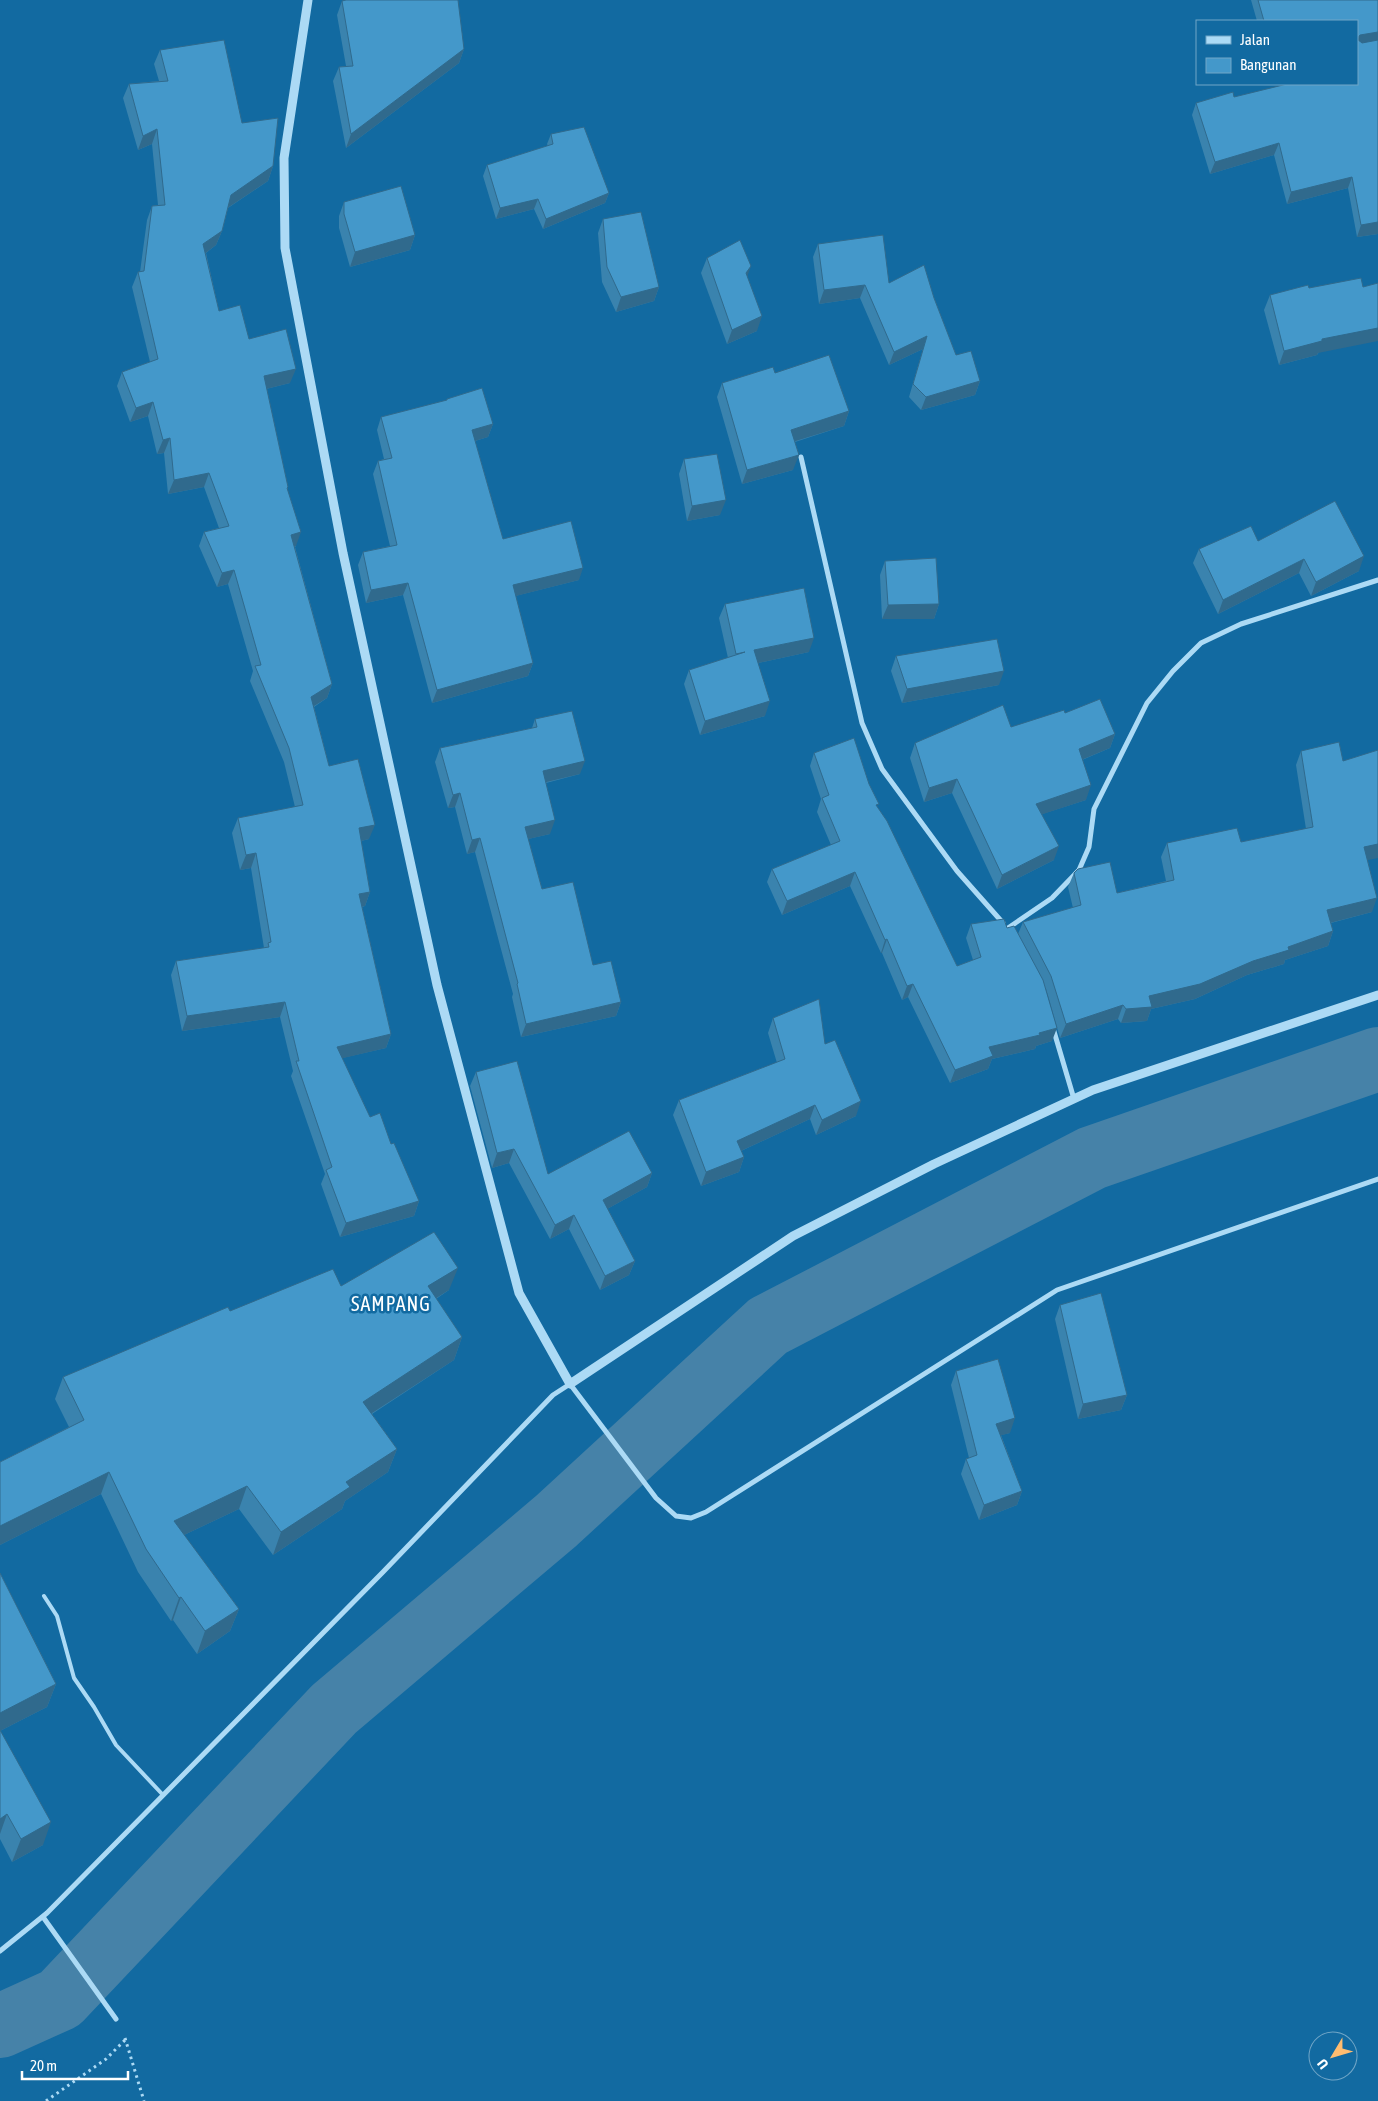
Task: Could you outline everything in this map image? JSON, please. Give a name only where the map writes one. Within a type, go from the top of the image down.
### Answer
[{"type":"street","points":[[308,0],[284,158],[285,248],[343,553],[437,985],[519,1293],[570,1384],[656,1498],[676,1516],[690,1518],[706,1512],[1057,1290],[1378,1179]]},
{"type":"street","points":[[801,457],[862,723],[882,769],[957,871],[1008,928],[1012,936]]},
{"type":"street","points":[[1008,928],[1052,898],[1079,870],[1089,847],[1094,809],[1147,703],[1173,671],[1201,644],[1241,624],[1378,580]]},
{"type":"street","points":[[0,1951],[42,1916],[163,1795],[390,1565],[554,1395],[794,1236],[934,1164],[1093,1090],[1378,995]]},
{"type":"street","points":[[1050,1019],[1074,1099]]},
{"type":"street","points":[[42,1916],[59,1937],[116,2019]]},
{"type":"lane","points":[[44,1596],[57,1616],[74,1678],[94,1707],[116,1745],[163,1795]]},
{"type":"path","points":[[116,2019],[126,2039],[144,2101]]},
{"type":"path","points":[[46,2101],[106,2059],[126,2039]]},
{"type":"building","points":[[458,0],[464,49],[351,134],[339,67],[353,66],[342,1]]},
{"type":"building","points":[[1258,0],[1378,0],[1378,32],[1360,35],[1358,38],[1358,20],[1264,20]]},
{"type":"building","points":[[224,40],[242,123],[278,118],[273,166],[231,195],[222,231],[203,244],[219,311],[240,305],[249,339],[286,329],[296,369],[264,376],[287,488],[301,532],[291,535],[332,684],[311,697],[329,766],[358,759],[375,825],[359,828],[370,892],[359,894],[391,1034],[337,1047],[370,1117],[380,1113],[391,1144],[394,1143],[419,1201],[346,1223],[326,1170],[332,1167],[296,1061],[299,1061],[285,1002],[187,1016],[176,961],[269,947],[268,943],[271,942],[256,853],[246,855],[238,818],[303,805],[289,748],[255,666],[261,665],[234,570],[222,573],[204,532],[229,526],[209,473],[174,480],[170,438],[163,440],[153,402],[136,408],[122,372],[158,359],[138,272],[144,271],[152,206],[165,205],[157,129],[143,136],[129,84],[168,81],[160,50]]},
{"type":"building","points":[[1358,40],[1362,43],[1378,40],[1378,222],[1361,225],[1352,177],[1291,192],[1279,143],[1215,162],[1196,103],[1233,92],[1234,97],[1283,85],[1358,85]]},
{"type":"building","points":[[584,127],[609,193],[546,219],[538,199],[500,208],[487,165],[553,144],[551,134]]},
{"type":"building","points":[[401,186],[415,235],[355,252],[344,214],[344,202]]},
{"type":"building","points":[[641,212],[659,287],[621,297],[607,267],[603,219]]},
{"type":"building","points":[[883,235],[889,283],[924,265],[934,298],[956,355],[971,351],[980,381],[926,397],[913,384],[927,336],[894,352],[865,285],[824,290],[818,244]]},
{"type":"building","points":[[740,240],[751,266],[746,273],[762,316],[732,330],[707,258]]},
{"type":"building","points":[[1361,278],[1363,287],[1378,283],[1378,328],[1322,339],[1322,341],[1284,351],[1270,295],[1308,285],[1309,288]]},
{"type":"building","points":[[829,355],[849,411],[791,430],[799,455],[747,470],[722,383],[773,367],[775,373]]},
{"type":"building","points":[[482,388],[493,424],[472,430],[503,539],[571,521],[583,568],[513,585],[533,663],[437,690],[408,583],[371,590],[363,552],[397,545],[378,461],[392,458],[381,417],[447,400]]},
{"type":"building","points":[[717,454],[726,500],[692,506],[684,459]]},
{"type":"building","points":[[1335,501],[1364,556],[1316,582],[1304,559],[1223,600],[1199,549],[1251,526],[1258,541]]},
{"type":"building","points":[[936,558],[939,604],[888,605],[885,561]]},
{"type":"building","points":[[804,588],[814,638],[754,650],[770,701],[705,721],[689,670],[745,652],[736,654],[725,604]]},
{"type":"building","points":[[997,639],[1004,671],[907,689],[896,656]]},
{"type":"building","points":[[1100,699],[1115,734],[1079,749],[1091,785],[1036,804],[1059,846],[1002,875],[957,779],[929,788],[915,743],[1003,705],[1011,727],[1064,710],[1065,713]]},
{"type":"building","points":[[572,711],[585,761],[543,771],[555,820],[525,827],[542,889],[573,882],[593,965],[611,961],[621,1002],[526,1024],[518,983],[480,838],[472,840],[460,793],[453,795],[440,748],[537,727],[535,719]]},
{"type":"building","points":[[854,738],[869,784],[879,804],[876,805],[887,821],[957,966],[981,957],[971,924],[1004,919],[1007,928],[1014,926],[1043,980],[1057,1028],[1039,1033],[1040,1035],[989,1047],[993,1056],[955,1070],[913,984],[907,986],[855,872],[787,901],[772,869],[840,841],[822,798],[829,795],[814,753]]},
{"type":"building","points":[[1339,742],[1343,761],[1378,750],[1378,844],[1364,847],[1377,898],[1327,910],[1333,931],[1288,947],[1289,950],[1253,961],[1200,984],[1149,996],[1152,1007],[1126,1009],[1123,1005],[1066,1024],[1051,976],[1023,922],[1081,905],[1074,873],[1078,869],[1110,862],[1117,893],[1174,880],[1167,843],[1237,828],[1241,842],[1313,827],[1301,751]]},
{"type":"building","points":[[819,999],[825,1044],[835,1040],[861,1101],[822,1120],[815,1105],[737,1141],[744,1157],[706,1172],[679,1100],[785,1059],[773,1018]]},
{"type":"building","points":[[517,1061],[548,1174],[629,1131],[652,1173],[603,1200],[635,1261],[605,1276],[574,1215],[555,1225],[514,1149],[497,1153],[476,1072]]},
{"type":"building","points":[[434,1232],[458,1268],[428,1286],[462,1337],[363,1402],[397,1449],[346,1482],[350,1487],[281,1532],[247,1486],[174,1521],[239,1609],[205,1631],[181,1597],[179,1598],[146,1549],[109,1472],[0,1526],[0,1462],[84,1420],[63,1377],[228,1307],[230,1311],[333,1269],[341,1286]]},
{"type":"building","points":[[1101,1293],[1127,1395],[1083,1404],[1060,1305]]},
{"type":"building","points":[[998,1359],[1015,1418],[996,1424],[1022,1491],[984,1505],[966,1459],[977,1455],[956,1371]]},
{"type":"building","points":[[0,1573],[56,1684],[0,1713]]},
{"type":"building","points":[[0,1730],[51,1822],[21,1839],[7,1814],[0,1819]]},
{"type":"waterway","points":[[0,2026],[60,1999],[334,1709],[556,1521],[768,1326],[1092,1158],[1378,1059]]},
{"type":"district","name":"SAMPANG","points":[[391,1304]]}]
